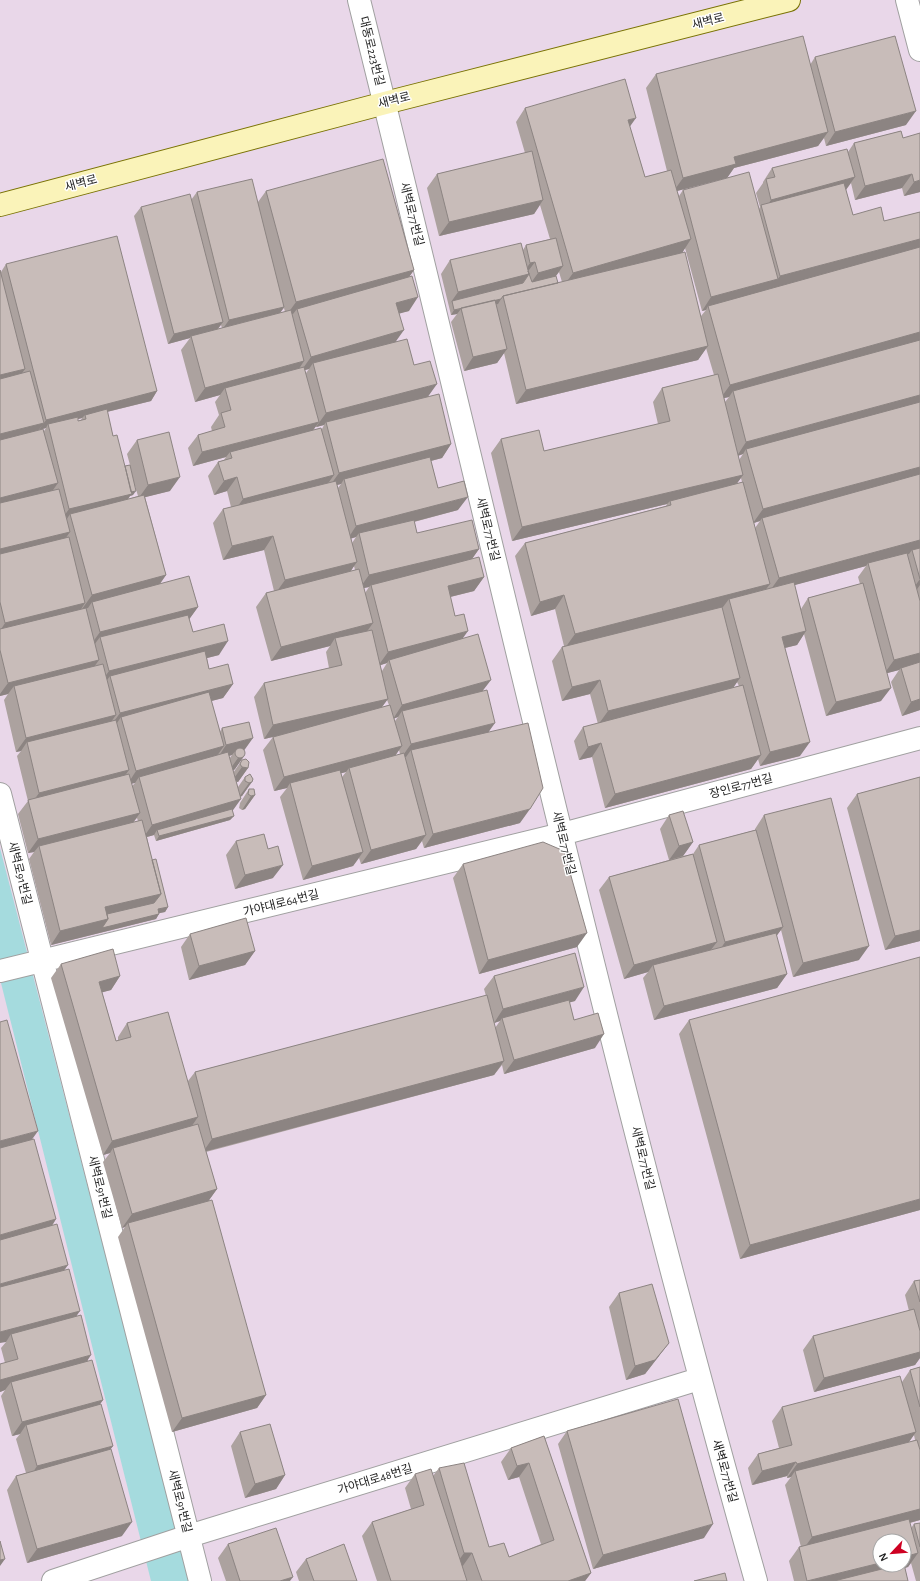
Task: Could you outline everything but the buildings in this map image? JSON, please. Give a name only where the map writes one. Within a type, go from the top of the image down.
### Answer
[{"type":"main road","name":"새벽로","points":[[0,205],[385,103],[789,0]]},
{"type":"street","name":"대동로223번길","points":[[359,0],[385,103]]},
{"type":"street","points":[[907,0],[920,50]]},
{"type":"street","name":"새벽로77번길","points":[[385,103],[562,834],[699,1379],[756,1581]]},
{"type":"street","name":"장인로77번길","points":[[562,834],[920,738]]},
{"type":"street","name":"새벽로91번길","points":[[0,794],[39,962],[200,1581]]},
{"type":"street","name":"가야대로64번길","points":[[0,971],[562,834]]},
{"type":"street","name":"가야대로48번길","points":[[53,1581],[188,1537],[699,1379]]},
{"type":"shaded area","points":[[0,0],[920,0],[920,1581],[0,1581]]},
{"type":"water","points":[[0,848],[190,1581],[151,1581],[0,979]]}]
